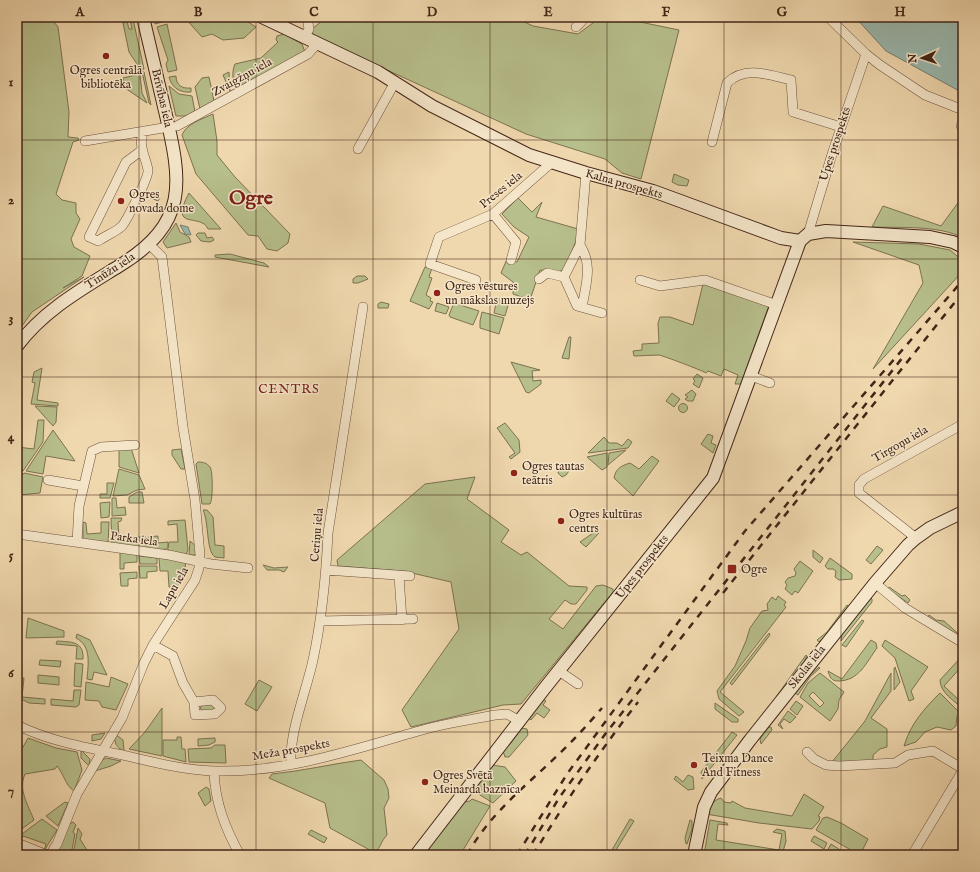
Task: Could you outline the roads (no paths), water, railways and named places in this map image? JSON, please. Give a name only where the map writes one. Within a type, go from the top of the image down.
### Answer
[{"type":"main road","name":"Brīvības iela","points":[[143,17],[173,127],[177,179]]},
{"type":"main road","name":"Kalna prospekts","points":[[262,17],[378,72],[432,106],[470,127],[551,163],[650,190],[781,238],[804,238],[826,231],[930,237],[953,242],[963,247]]},
{"type":"main road","name":"Tīnūžu iela","points":[[17,346],[34,325],[49,312],[130,260],[149,244],[165,224],[172,207],[177,179]]},
{"type":"main road","name":"Upes prospekts","points":[[416,855],[559,671],[713,478],[777,305],[804,238]]},
{"type":"main road","name":"Skolas iela","points":[[694,855],[704,807],[711,792],[875,583],[916,538],[930,528],[963,512]]},
{"type":"street","points":[[304,38],[309,29],[307,17]]},
{"type":"street","points":[[576,27],[582,21],[583,17]]},
{"type":"street","points":[[828,17],[866,54],[925,95],[963,110]]},
{"type":"street","name":"Zvaigžņu iela","points":[[85,141],[173,127],[308,54],[317,44]]},
{"type":"street","name":"Upes prospekts","points":[[804,238],[866,54]]},
{"type":"street","points":[[712,142],[727,83],[733,77],[750,72],[791,80],[792,112],[841,127]]},
{"type":"street","points":[[358,149],[395,82]]},
{"type":"street","points":[[142,150],[126,162],[89,236],[98,241],[122,226],[143,188],[148,172],[142,150],[142,135],[144,131]]},
{"type":"street","name":"Preses iela","points":[[476,280],[430,264],[439,237],[493,214],[551,163]]},
{"type":"street","points":[[564,277],[580,245],[586,173]]},
{"type":"street","points":[[493,214],[516,242],[511,260]]},
{"type":"street","name":"Lapu iela","points":[[48,855],[57,844],[73,802],[122,718],[144,663],[153,645],[195,580],[200,562],[195,500],[174,361],[162,257],[149,244]]},
{"type":"street","points":[[580,245],[585,251],[589,271],[582,307]]},
{"type":"street","points":[[539,279],[547,272],[564,277],[577,306],[602,313]]},
{"type":"street","points":[[640,280],[660,286],[705,280],[777,305]]},
{"type":"street","name":"Ceriņu iela","points":[[291,764],[292,742],[308,682],[320,621],[326,570],[328,533],[362,307]]},
{"type":"street","points":[[751,376],[770,383]]},
{"type":"street","name":"Tirgoņu iela","points":[[916,538],[859,493],[859,485],[864,479],[963,424]]},
{"type":"street","points":[[77,542],[79,506],[92,451],[102,447],[135,445]]},
{"type":"street","points":[[48,480],[83,486]]},
{"type":"street","name":"Parka iela","points":[[17,534],[248,568]]},
{"type":"street","points":[[326,570],[410,576]]},
{"type":"street","points":[[399,576],[402,620]]},
{"type":"street","points":[[875,583],[905,608],[963,643]]},
{"type":"street","points":[[320,621],[413,619]]},
{"type":"street","points":[[153,645],[173,656],[183,683],[194,702]]},
{"type":"street","points":[[559,671],[578,684]]},
{"type":"street","name":"Meža prospekts","points":[[17,725],[54,740],[175,767],[214,771],[258,770],[291,764],[350,751],[423,730],[495,715],[507,714],[520,721]]},
{"type":"street","points":[[807,752],[814,760],[826,765],[838,766],[895,763],[908,755],[933,751],[963,769],[912,855]]},
{"type":"street","points":[[214,771],[215,792],[221,817],[240,855]]},
{"type":"street","points":[[17,843],[48,855]]},
{"type":"water","points":[[855,17],[963,17],[963,93],[886,51]]},
{"type":"water","points":[[180,225],[188,227],[191,235],[185,234]]},
{"type":"railway","points":[[517,855],[567,774],[745,531],[963,280]]},
{"type":"railway","points":[[723,593],[963,292]]},
{"type":"railway","points":[[525,855],[559,798],[606,733],[903,357]]},
{"type":"railway","points":[[533,855],[583,777],[638,702]]},
{"type":"railway","points":[[467,855],[486,826],[509,801],[587,726],[602,708]]},
{"type":"place","name":"Ogres centrālā bibliotēka","points":[[106,56]]},
{"type":"place","name":"Ogres novada dome","points":[[121,201]]},
{"type":"place","name":"Ogres vēstures un mākslas muzejs","points":[[437,293]]},
{"type":"place","name":"Ogres tautas teātris","points":[[514,473]]},
{"type":"place","name":"Ogres kultūras centrs","points":[[561,521]]},
{"type":"place","name":"Ogre","points":[[732,569]]},
{"type":"place","name":"Teixma Dance And Fitness","points":[[694,765]]},
{"type":"place","name":"Ogres Svētā Meinarda baznīca","points":[[425,782]]},
{"type":"district","name":"Ogre","points":[[251,198]]},
{"type":"district","name":"CENTRS","points":[[289,389]]}]
